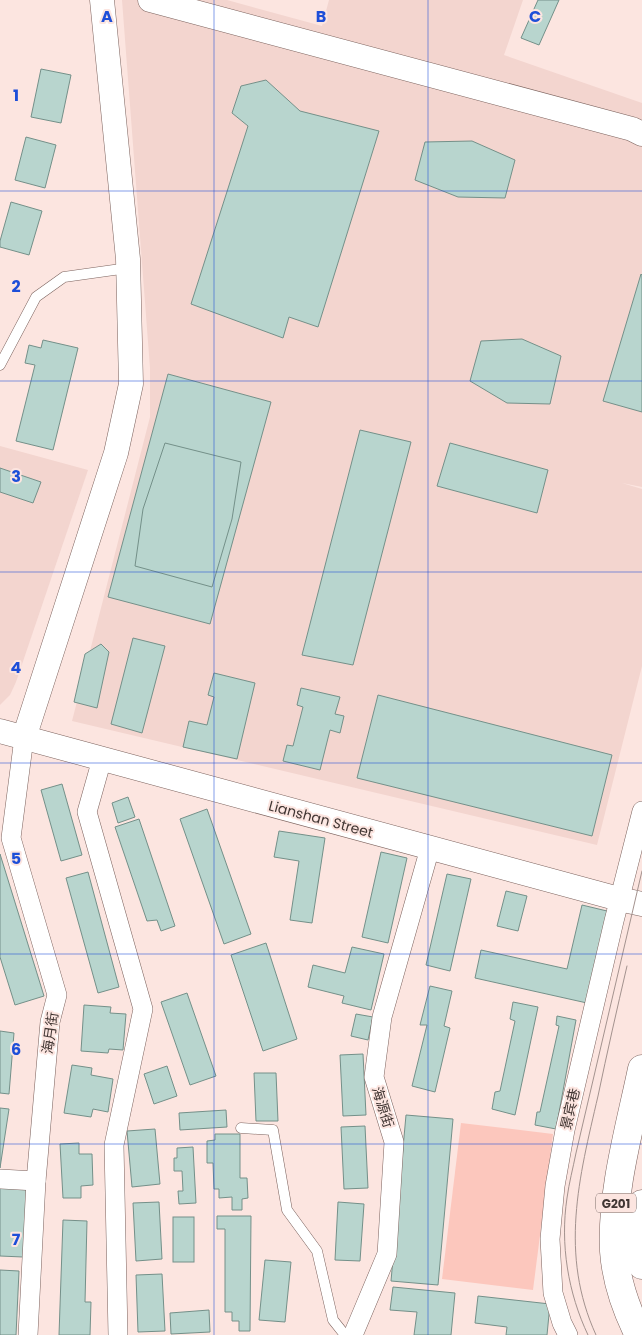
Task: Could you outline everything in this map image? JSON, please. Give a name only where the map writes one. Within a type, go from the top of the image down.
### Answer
[{"type":"highway","name":"G201","points":[[639,1335],[625,1303],[618,1279],[614,1252],[614,1222],[618,1189],[642,1069]]},
{"type":"highway","name":"G201","points":[[642,1204],[639,1230],[642,1265]]},
{"type":"street","points":[[24,738],[116,453],[131,384],[128,268],[102,0]]},
{"type":"street","points":[[150,0],[613,124],[642,134]]},
{"type":"street","name":"Lianshan Street","points":[[0,732],[430,848],[621,892],[642,904]]},
{"type":"street","name":"海月街","points":[[24,738],[11,838],[57,995],[50,1022],[36,1181],[28,1335]]},
{"type":"street","points":[[102,759],[87,812],[143,1009],[114,1145],[118,1335]]},
{"type":"street","name":"景宾巷","points":[[568,1335],[553,1293],[550,1240],[555,1186],[565,1130],[642,811]]},
{"type":"street","name":"海源街","points":[[353,1335],[387,1254],[394,1142],[374,1077],[382,1017],[430,848]]},
{"type":"street","points":[[0,1178],[36,1181]]},
{"type":"lane","points":[[0,365],[36,297],[64,277],[128,268]]},
{"type":"lane","points":[[241,1128],[273,1130],[286,1210],[317,1251],[333,1320],[345,1335]]},
{"type":"shaded area","points":[[122,0],[227,0],[322,26],[329,0],[523,0],[504,55],[642,103],[642,487],[622,483],[642,489],[642,666],[597,845],[72,721],[150,417],[150,368]]},
{"type":"shaded area","points":[[0,446],[88,470],[16,682],[10,695],[0,705]]},
{"type":"shaded area","points":[[461,1123],[553,1134],[533,1290],[442,1279]]},
{"type":"building","points":[[538,0],[559,0],[539,45],[521,38]]},
{"type":"building","points":[[41,69],[71,75],[61,123],[31,117]]},
{"type":"building","points":[[266,80],[300,111],[379,131],[318,327],[289,317],[283,338],[191,304],[248,126],[232,113],[241,86]]},
{"type":"building","points":[[26,137],[56,145],[45,188],[15,180]]},
{"type":"building","points":[[472,141],[515,160],[505,198],[458,197],[415,180],[425,142]]},
{"type":"building","points":[[11,202],[42,211],[29,255],[0,247]]},
{"type":"building","points":[[642,275],[642,412],[603,401]]},
{"type":"building","points":[[522,339],[561,356],[550,404],[507,403],[470,381],[481,341]]},
{"type":"building","points":[[43,340],[78,348],[53,450],[16,441],[35,365],[25,363],[29,345],[41,348]]},
{"type":"building","points":[[168,374],[271,402],[210,624],[108,597]]},
{"type":"building","points":[[360,430],[411,442],[353,665],[302,655]]},
{"type":"building","points":[[165,443],[241,462],[232,519],[212,587],[135,566],[143,509]]},
{"type":"building","points":[[450,443],[548,470],[537,513],[437,486]]},
{"type":"building","points":[[0,468],[41,482],[33,503],[0,492]]},
{"type":"building","points":[[133,638],[165,646],[142,733],[111,724]]},
{"type":"building","points":[[101,644],[109,652],[97,708],[74,702],[85,654]]},
{"type":"building","points":[[214,673],[255,683],[237,759],[183,747],[189,721],[207,725],[214,697],[208,695]]},
{"type":"building","points":[[301,688],[340,697],[335,714],[344,716],[340,733],[330,730],[320,770],[283,761],[287,745],[293,746],[303,707],[297,705]]},
{"type":"building","points":[[378,695],[612,755],[592,836],[357,778]]},
{"type":"building","points":[[62,784],[82,855],[61,861],[41,790]]},
{"type":"building","points":[[128,797],[135,817],[118,823],[112,803]]},
{"type":"building","points":[[207,809],[251,934],[224,944],[180,819]]},
{"type":"building","points":[[139,819],[175,926],[161,931],[157,920],[147,921],[115,827]]},
{"type":"building","points":[[279,831],[325,838],[312,923],[290,920],[299,861],[274,857]]},
{"type":"building","points":[[381,852],[407,858],[388,943],[362,937]]},
{"type":"building","points":[[0,854],[44,996],[15,1005],[0,957]]},
{"type":"building","points":[[88,872],[119,987],[98,993],[66,878]]},
{"type":"building","points":[[447,874],[471,879],[450,971],[426,965]]},
{"type":"building","points":[[506,891],[527,896],[518,931],[497,926]]},
{"type":"building","points":[[582,905],[607,911],[587,1003],[475,978],[481,950],[567,969]]},
{"type":"building","points":[[266,943],[297,1039],[263,1051],[231,955]]},
{"type":"building","points":[[352,947],[384,954],[371,1010],[342,1003],[344,996],[308,987],[313,965],[345,973]]},
{"type":"building","points":[[430,986],[452,991],[444,1026],[450,1028],[435,1092],[412,1086],[427,1025],[420,1025]]},
{"type":"building","points":[[187,993],[216,1076],[190,1085],[161,1002]]},
{"type":"building","points":[[513,1002],[538,1007],[515,1115],[492,1109],[495,1092],[500,1091],[515,1021],[510,1019]]},
{"type":"building","points":[[84,1005],[111,1007],[110,1013],[126,1014],[123,1050],[109,1049],[108,1053],[81,1051]]},
{"type":"building","points":[[356,1014],[373,1017],[368,1040],[351,1036]]},
{"type":"building","points":[[557,1016],[576,1020],[556,1129],[535,1125],[537,1112],[540,1112],[559,1026],[556,1025]]},
{"type":"building","points":[[0,1031],[14,1033],[9,1094],[0,1093]]},
{"type":"building","points":[[363,1054],[366,1115],[343,1116],[340,1055]]},
{"type":"building","points":[[72,1065],[92,1068],[91,1075],[113,1079],[108,1112],[93,1109],[91,1117],[64,1113]]},
{"type":"building","points":[[167,1066],[177,1096],[154,1104],[144,1074]]},
{"type":"building","points":[[254,1073],[276,1073],[278,1121],[256,1121]]},
{"type":"building","points":[[0,1108],[9,1109],[0,1168]]},
{"type":"building","points":[[226,1110],[227,1127],[180,1130],[179,1113]]},
{"type":"building","points":[[406,1115],[453,1119],[438,1285],[391,1281]]},
{"type":"building","points":[[365,1126],[368,1188],[344,1189],[341,1127]]},
{"type":"building","points":[[155,1129],[160,1184],[132,1187],[127,1131]]},
{"type":"building","points":[[215,1134],[240,1134],[240,1178],[247,1178],[248,1198],[242,1199],[242,1210],[232,1210],[232,1197],[219,1198],[219,1189],[214,1189],[213,1163],[207,1163],[207,1141],[215,1140]]},
{"type":"building","points":[[79,1143],[79,1154],[92,1154],[93,1185],[81,1186],[81,1198],[63,1198],[60,1144]]},
{"type":"building","points":[[193,1147],[196,1203],[179,1204],[178,1191],[183,1191],[182,1171],[174,1171],[174,1158],[177,1158],[177,1148]]},
{"type":"building","points":[[0,1188],[27,1189],[23,1257],[0,1256]]},
{"type":"building","points":[[159,1202],[162,1259],[136,1261],[133,1203]]},
{"type":"building","points":[[338,1202],[364,1204],[360,1261],[335,1260]]},
{"type":"building","points":[[217,1216],[251,1216],[250,1331],[239,1331],[239,1321],[232,1321],[232,1312],[225,1312],[225,1229],[217,1229]]},
{"type":"building","points":[[173,1217],[194,1217],[194,1262],[173,1262]]},
{"type":"building","points":[[63,1220],[87,1221],[85,1302],[91,1302],[90,1335],[59,1335]]},
{"type":"building","points":[[265,1260],[291,1262],[285,1322],[259,1320]]},
{"type":"building","points":[[0,1270],[19,1271],[16,1335],[0,1335]]},
{"type":"building","points":[[162,1274],[165,1331],[138,1332],[136,1275]]},
{"type":"building","points":[[393,1287],[455,1293],[451,1335],[414,1335],[417,1312],[390,1310]]},
{"type":"building","points":[[478,1296],[550,1304],[547,1335],[506,1335],[507,1327],[475,1323]]},
{"type":"building","points":[[209,1310],[210,1332],[171,1334],[170,1313]]},
{"type":"tram line","points":[[588,1335],[575,1302],[567,1268],[565,1215],[576,1153],[642,871]]},
{"type":"tram line","points":[[596,1335],[585,1305],[578,1275],[575,1245],[576,1216],[584,1157],[627,966]]}]
